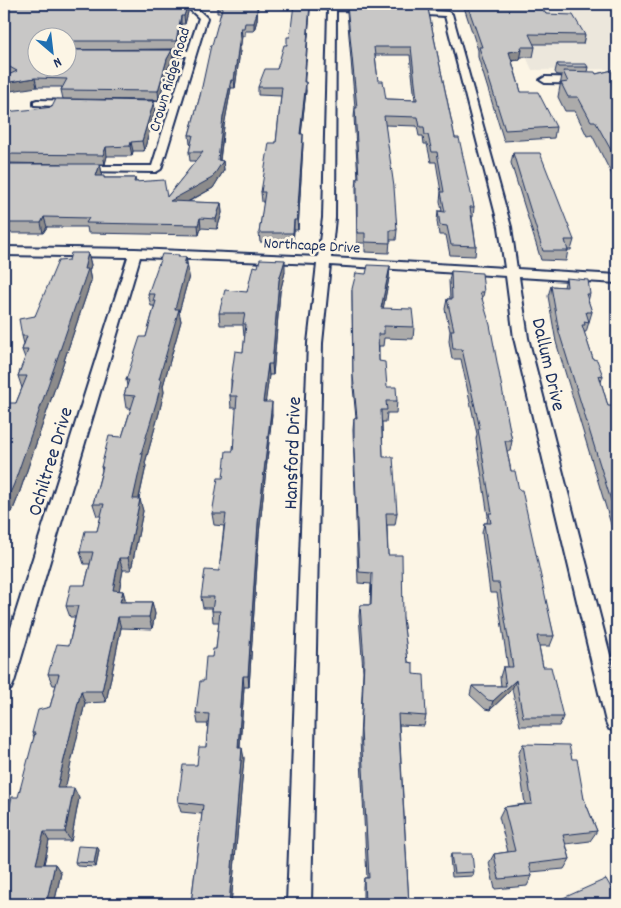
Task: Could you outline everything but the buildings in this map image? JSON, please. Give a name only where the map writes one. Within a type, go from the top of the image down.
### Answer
[{"type":"street","points":[[276,4],[332,5],[381,10]]},
{"type":"street","name":"Hansford Drive","points":[[299,904],[315,343],[329,218],[332,5]]},
{"type":"street","name":"Crown Ridge Road","points":[[70,169],[156,169],[203,18],[191,6]]},
{"type":"street","name":"Dallum Drive","points":[[400,11],[448,14],[505,227],[522,338],[617,722]]},
{"type":"street","points":[[144,53],[192,54]]},
{"type":"street","points":[[545,80],[598,81],[617,77]]},
{"type":"street","points":[[37,104],[87,104]]},
{"type":"street","points":[[126,104],[176,105]]},
{"type":"street","name":"Northcape Drive","points":[[4,251],[135,253],[325,261],[617,278]]},
{"type":"street","name":"Ochiltree Drive","points":[[4,682],[135,253]]},
{"type":"shaded area","points":[[503,4],[617,4],[617,69],[532,70]]}]
